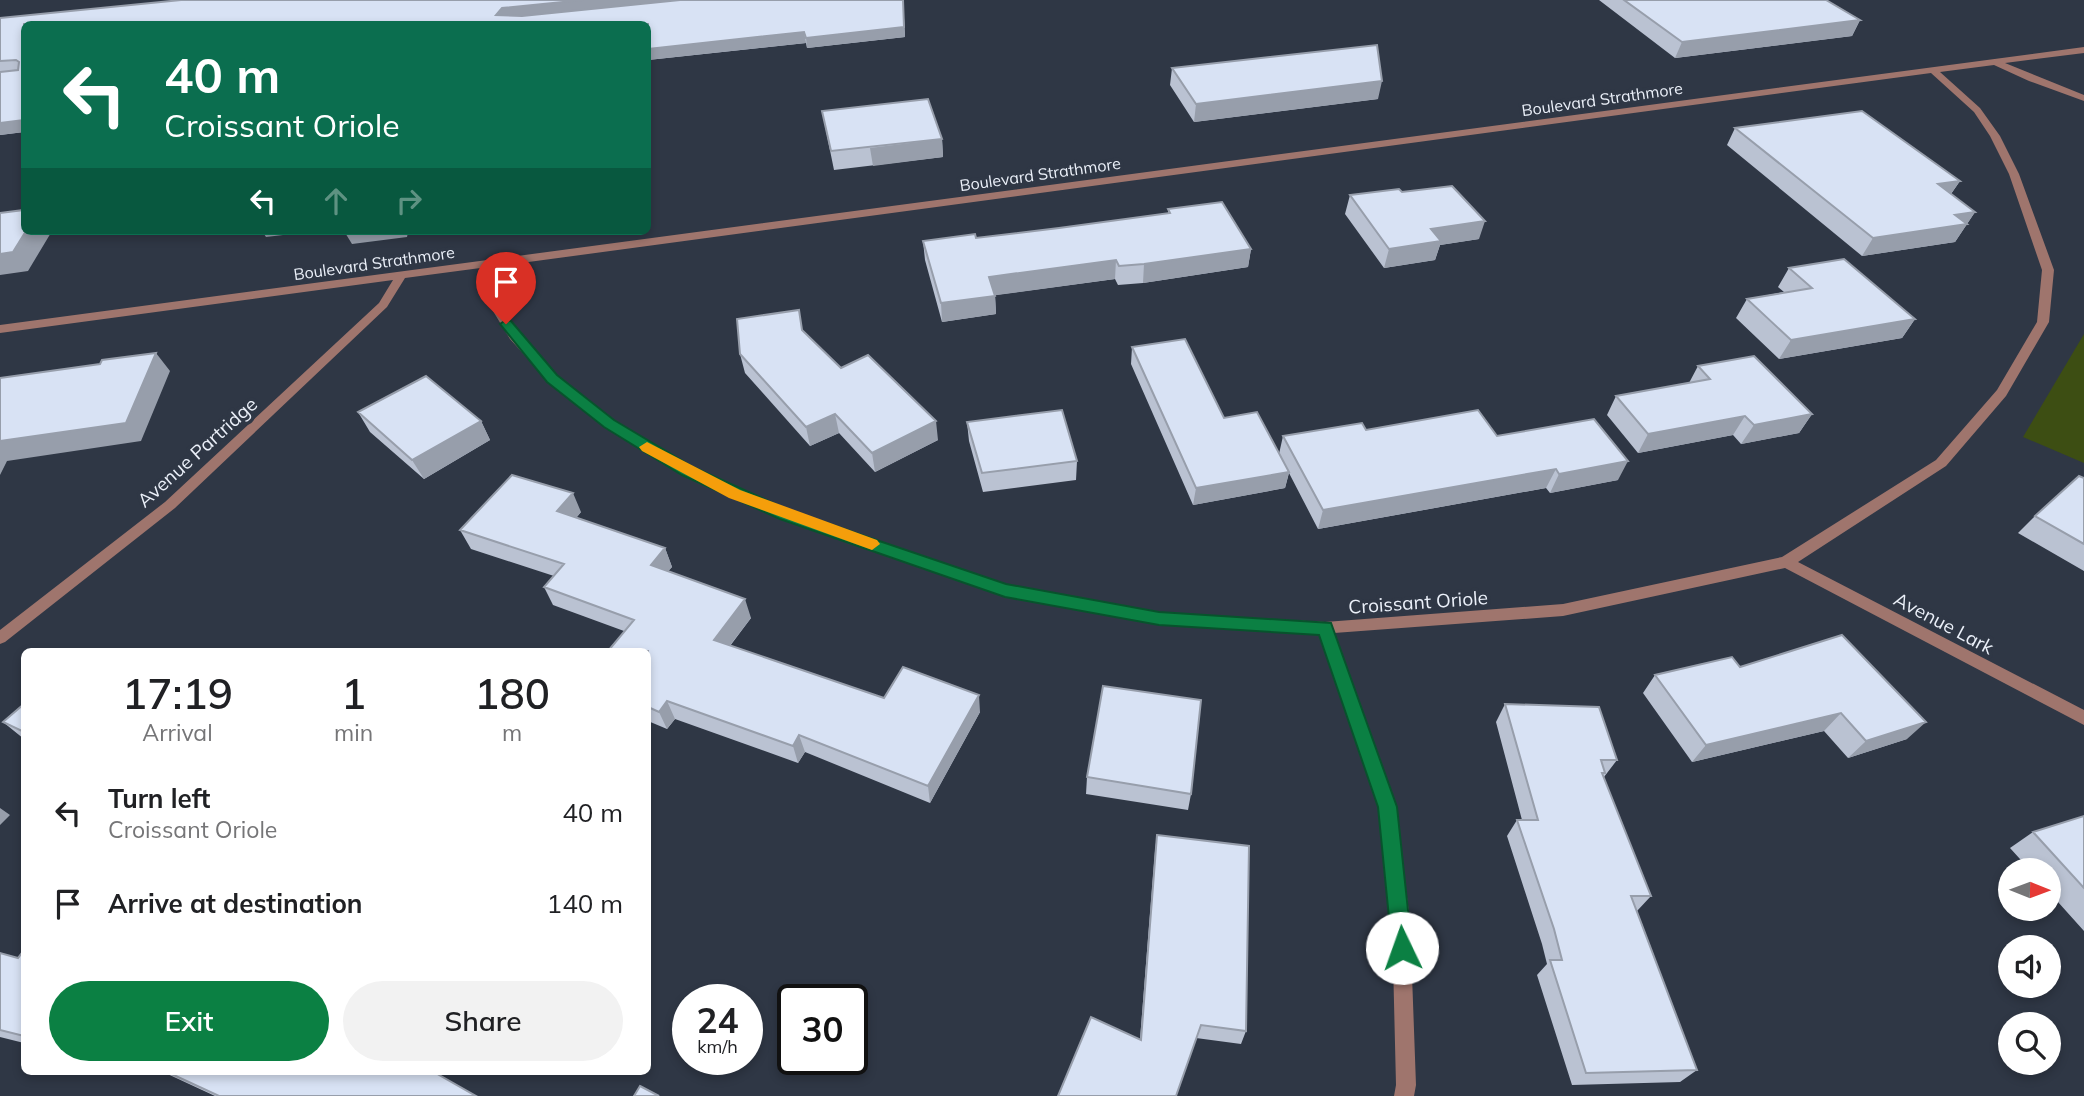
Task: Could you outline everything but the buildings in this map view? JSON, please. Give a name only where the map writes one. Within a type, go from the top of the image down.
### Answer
[{"type":"street","name":"Boulevard Strathmore","points":[[0,329],[2084,50]]},
{"type":"street","points":[[1995,62],[2084,98]]},
{"type":"street","name":"Croissant Oriole","points":[[494,263],[488,293],[514,336],[552,378],[638,442],[734,494],[785,515],[1005,590],[1159,619],[1325,628],[1563,610],[1786,562],[1941,463],[2002,393],[2043,322],[2048,270],[2014,174],[1988,124],[1977,110],[1934,71]]},
{"type":"street","name":"Avenue Partridge","points":[[0,638],[170,505],[383,305],[401,276]]},
{"type":"street","name":"Avenue Lark","points":[[1786,562],[2084,718]]},
{"type":"street","points":[[1325,628],[1387,807],[1401,920],[1406,1085],[1404,1096]]},
{"type":"green space","points":[[2084,334],[2084,463],[2023,437]]},
{"type":"slow traffic","points":[[647,447],[734,494],[785,515],[872,544]]},
{"type":"route","points":[[506,324],[552,378],[609,423],[688,471],[785,515],[1005,590],[1159,619],[1325,628],[1387,807],[1402,948]]}]
